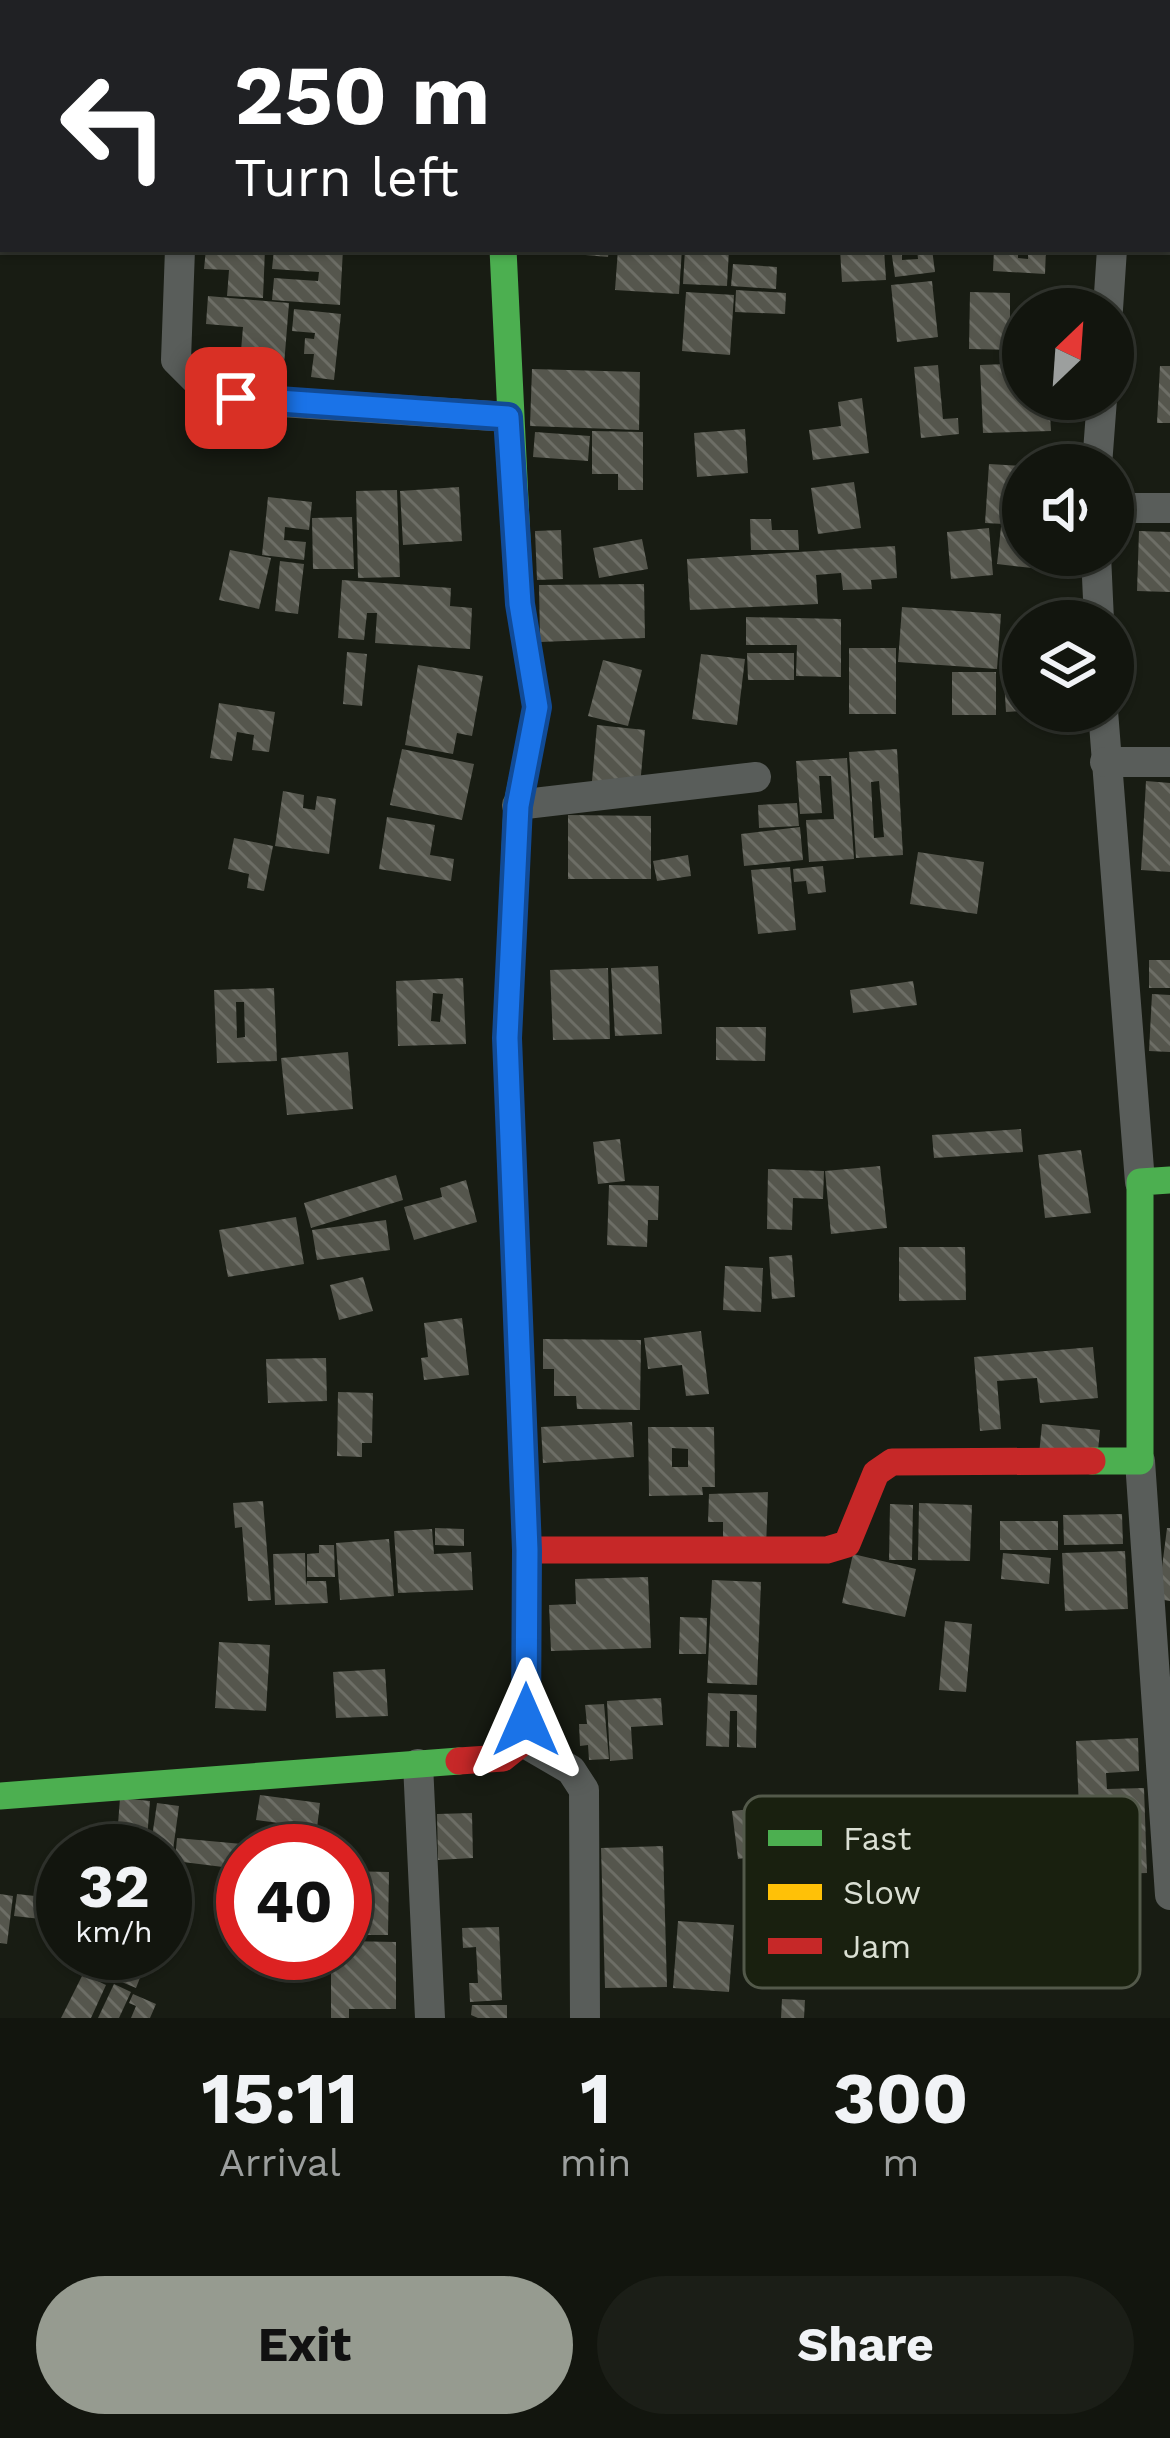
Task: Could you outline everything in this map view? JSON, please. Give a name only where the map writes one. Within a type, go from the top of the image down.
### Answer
[{"type":"street","points":[[181,252],[176,360],[199,383],[236,398],[508,417]]},
{"type":"street","points":[[0,1796],[503,1758],[523,1742],[527,1550],[507,1038],[518,806],[537,707],[520,604],[503,252]]},
{"type":"street","points":[[1109,288],[1112,252]]},
{"type":"street","points":[[1134,508],[1170,508]]},
{"type":"street","points":[[1103,732],[1155,1181],[1140,1461],[1170,1895]]},
{"type":"street","points":[[1105,762],[1170,762]]},
{"type":"street","points":[[518,806],[756,777]]},
{"type":"street","points":[[527,1550],[826,1550],[847,1544],[876,1473],[892,1462],[1140,1461]]},
{"type":"street","points":[[523,1742],[571,1770],[584,1790],[585,2018]]},
{"type":"street","points":[[418,1764],[430,2018]]},
{"type":"building","points":[[206,252],[265,252],[263,298],[227,296],[229,270],[204,269]]},
{"type":"building","points":[[274,252],[343,252],[340,305],[272,300],[274,278],[318,281],[319,272],[272,269]]},
{"type":"building","points":[[551,252],[609,252],[608,257]]},
{"type":"building","points":[[618,252],[682,252],[679,294],[615,290]]},
{"type":"building","points":[[685,252],[729,252],[727,286],[683,284]]},
{"type":"building","points":[[840,252],[884,252],[886,280],[842,282]]},
{"type":"building","points":[[891,252],[902,252],[902,260],[918,259],[917,252],[932,252],[935,272],[895,277]]},
{"type":"building","points":[[994,252],[1018,252],[1018,258],[1028,259],[1028,252],[1046,252],[1045,274],[993,271]]},
{"type":"building","points":[[733,264],[777,267],[776,289],[731,286]]},
{"type":"building","points":[[932,281],[938,337],[897,342],[891,285]]},
{"type":"building","points":[[736,290],[786,293],[785,314],[735,312]]},
{"type":"building","points":[[686,292],[734,295],[730,355],[682,351]]},
{"type":"building","points":[[970,292],[1002,293],[1002,350],[969,349]]},
{"type":"building","points":[[208,296],[289,303],[283,378],[239,374],[243,327],[206,324]]},
{"type":"building","points":[[294,309],[341,314],[334,380],[311,377],[314,354],[304,354],[305,338],[314,339],[315,333],[292,331]]},
{"type":"building","points":[[1002,364],[1002,420],[1050,420],[1051,431],[983,433],[980,365]]},
{"type":"building","points":[[938,365],[943,419],[958,418],[959,434],[921,438],[914,367]]},
{"type":"building","points":[[1160,366],[1170,366],[1170,423],[1157,423]]},
{"type":"building","points":[[532,369],[640,372],[639,430],[530,426]]},
{"type":"building","points":[[862,398],[869,453],[813,460],[809,430],[841,426],[838,402]]},
{"type":"building","points":[[745,429],[748,473],[697,477],[694,433]]},
{"type":"building","points":[[592,431],[643,432],[643,490],[618,490],[618,474],[592,474]]},
{"type":"building","points":[[535,432],[590,436],[588,461],[533,457]]},
{"type":"building","points":[[989,464],[1002,465],[1002,524],[985,523]]},
{"type":"building","points":[[854,482],[861,528],[818,534],[811,488]]},
{"type":"building","points":[[459,487],[462,541],[403,545],[400,491]]},
{"type":"building","points":[[397,490],[400,577],[358,578],[356,491]]},
{"type":"building","points":[[268,497],[312,502],[309,530],[285,527],[284,540],[306,542],[304,560],[262,555]]},
{"type":"building","points":[[352,517],[354,569],[313,569],[312,518]]},
{"type":"building","points":[[750,519],[771,519],[772,530],[798,530],[799,550],[751,550]]},
{"type":"building","points":[[1001,527],[1002,565],[997,564]]},
{"type":"building","points":[[989,528],[993,575],[951,579],[947,532]]},
{"type":"building","points":[[561,530],[563,579],[537,580],[535,531]]},
{"type":"building","points":[[1139,531],[1170,532],[1170,592],[1137,591]]},
{"type":"building","points":[[642,539],[648,569],[599,578],[593,548]]},
{"type":"building","points":[[895,546],[897,578],[871,580],[872,589],[843,590],[841,573],[816,575],[818,604],[690,610],[687,559]]},
{"type":"building","points":[[230,550],[271,558],[259,609],[219,600]]},
{"type":"building","points":[[280,561],[304,564],[298,614],[275,611]]},
{"type":"building","points":[[342,580],[451,588],[450,606],[472,608],[470,649],[375,643],[377,613],[367,613],[364,640],[338,638]]},
{"type":"building","points":[[644,584],[645,638],[540,642],[539,585]]},
{"type":"building","points":[[902,607],[1001,614],[997,669],[898,662]]},
{"type":"building","points":[[746,617],[841,619],[841,677],[796,676],[797,645],[746,645]]},
{"type":"building","points":[[849,648],[896,648],[896,714],[849,714]]},
{"type":"building","points":[[347,652],[367,654],[362,706],[343,704]]},
{"type":"building","points":[[747,653],[794,653],[794,680],[748,680]]},
{"type":"building","points":[[701,654],[745,659],[737,725],[692,719]]},
{"type":"building","points":[[603,660],[642,670],[628,726],[588,716]]},
{"type":"building","points":[[418,665],[483,676],[472,736],[457,733],[453,754],[405,745]]},
{"type":"building","points":[[952,672],[996,672],[996,715],[952,715]]},
{"type":"building","points":[[219,703],[275,712],[269,752],[252,750],[254,735],[237,732],[232,761],[210,758]]},
{"type":"building","points":[[597,725],[645,730],[640,786],[592,781]]},
{"type":"building","points":[[402,749],[474,764],[462,820],[390,805]]},
{"type":"building","points":[[897,749],[903,855],[856,858],[849,752]],"holes":[[[879,781],[884,837],[874,838],[871,782]]]},
{"type":"building","points":[[847,758],[854,859],[809,862],[806,820],[834,819],[831,776],[819,776],[822,813],[800,814],[796,761]]},
{"type":"building","points":[[1146,781],[1170,783],[1170,872],[1141,870]]},
{"type":"building","points":[[283,791],[304,795],[303,808],[315,810],[317,796],[336,799],[329,854],[275,846]]},
{"type":"building","points":[[797,803],[799,826],[759,828],[758,805]]},
{"type":"building","points":[[568,815],[651,816],[651,879],[568,879]]},
{"type":"building","points":[[387,817],[435,825],[430,855],[454,859],[451,881],[379,869]]},
{"type":"building","points":[[800,827],[803,860],[744,866],[741,834]]},
{"type":"building","points":[[234,838],[273,846],[264,891],[247,888],[249,874],[228,869]]},
{"type":"building","points":[[918,852],[984,862],[977,914],[910,904]]},
{"type":"building","points":[[688,855],[691,876],[657,881],[653,861]]},
{"type":"building","points":[[823,866],[826,892],[808,894],[806,881],[794,882],[793,869]]},
{"type":"building","points":[[790,867],[796,930],[758,934],[751,870]]},
{"type":"building","points":[[1149,960],[1170,960],[1170,988],[1149,988]]},
{"type":"building","points":[[658,966],[662,1034],[615,1036],[611,968]]},
{"type":"building","points":[[608,968],[610,1039],[553,1040],[550,970]]},
{"type":"building","points":[[463,978],[466,1044],[398,1046],[396,981]],"holes":[[[433,993],[443,994],[440,1022],[431,1021]]]},
{"type":"building","points":[[913,981],[917,1005],[853,1013],[850,990]]},
{"type":"building","points":[[274,988],[277,1061],[217,1063],[214,990]],"holes":[[[236,1002],[244,1002],[245,1037],[237,1038]]]},
{"type":"building","points":[[1152,994],[1170,995],[1170,1052],[1149,1051]]},
{"type":"building","points":[[716,1027],[766,1027],[765,1061],[716,1060]]},
{"type":"building","points":[[348,1052],[353,1109],[287,1115],[281,1058]]},
{"type":"building","points":[[1021,1129],[1023,1152],[934,1158],[932,1135]]},
{"type":"building","points":[[620,1139],[625,1181],[598,1184],[593,1142]]},
{"type":"building","points":[[1081,1150],[1091,1213],[1045,1218],[1038,1155]]},
{"type":"building","points":[[880,1166],[887,1228],[831,1234],[825,1171]]},
{"type":"building","points":[[768,1169],[824,1171],[823,1199],[793,1198],[792,1230],[767,1229]]},
{"type":"building","points":[[396,1175],[403,1200],[311,1228],[304,1203]]},
{"type":"building","points":[[466,1180],[477,1222],[414,1240],[404,1207],[442,1197],[440,1188]]},
{"type":"building","points":[[609,1185],[659,1186],[658,1220],[648,1220],[647,1247],[607,1245]]},
{"type":"building","points":[[296,1217],[304,1264],[228,1277],[219,1230]]},
{"type":"building","points":[[386,1220],[390,1250],[317,1260],[312,1230]]},
{"type":"building","points":[[899,1247],[965,1247],[966,1300],[899,1301]]},
{"type":"building","points":[[792,1255],[795,1297],[772,1299],[769,1257]]},
{"type":"building","points":[[725,1266],[763,1268],[761,1312],[723,1310]]},
{"type":"building","points":[[363,1277],[373,1311],[339,1320],[330,1285]]},
{"type":"building","points":[[462,1318],[469,1375],[424,1380],[421,1358],[428,1357],[424,1323]]},
{"type":"building","points":[[701,1331],[709,1394],[686,1396],[682,1365],[648,1369],[644,1338]]},
{"type":"building","points":[[543,1339],[641,1340],[640,1410],[577,1409],[576,1396],[554,1396],[554,1369],[543,1369]]},
{"type":"building","points":[[1093,1347],[1098,1398],[1040,1403],[1037,1378],[997,1381],[1001,1429],[980,1431],[974,1357]]},
{"type":"building","points":[[326,1358],[327,1401],[268,1403],[266,1359]]},
{"type":"building","points":[[338,1392],[373,1393],[372,1443],[362,1443],[362,1457],[337,1456]]},
{"type":"building","points":[[632,1422],[634,1457],[543,1463],[541,1427]]},
{"type":"building","points":[[1042,1424],[1100,1430],[1097,1461],[1039,1455]]},
{"type":"building","points":[[648,1427],[714,1427],[715,1487],[702,1487],[703,1495],[649,1496]],"holes":[[[672,1448],[688,1449],[688,1467],[672,1467]]]},
{"type":"building","points":[[768,1492],[766,1548],[723,1546],[723,1522],[708,1522],[709,1494]]},
{"type":"building","points":[[263,1501],[271,1600],[248,1601],[242,1527],[235,1528],[233,1503]]},
{"type":"building","points":[[919,1503],[972,1505],[970,1561],[918,1560]]},
{"type":"building","points":[[890,1504],[913,1505],[912,1560],[889,1560]]},
{"type":"building","points":[[1122,1514],[1123,1544],[1064,1545],[1063,1515]]},
{"type":"building","points":[[1000,1521],[1058,1521],[1058,1550],[1000,1550]]},
{"type":"building","points":[[435,1528],[464,1529],[464,1546],[435,1545]]},
{"type":"building","points":[[1170,1528],[1170,1601],[1158,1599]]},
{"type":"building","points":[[432,1529],[434,1554],[471,1552],[473,1590],[398,1593],[394,1531]]},
{"type":"building","points":[[389,1539],[394,1596],[340,1600],[336,1543]]},
{"type":"building","points":[[319,1545],[334,1545],[335,1577],[307,1577],[307,1554],[319,1553]]},
{"type":"building","points":[[1125,1551],[1128,1609],[1065,1611],[1062,1553]]},
{"type":"building","points":[[305,1553],[306,1586],[307,1581],[326,1581],[328,1603],[275,1605],[273,1554]]},
{"type":"building","points":[[1003,1553],[1051,1558],[1049,1584],[1001,1579]]},
{"type":"building","points":[[853,1554],[916,1569],[905,1617],[842,1603]]},
{"type":"building","points":[[648,1577],[651,1648],[551,1651],[549,1605],[576,1604],[575,1579]]},
{"type":"building","points":[[712,1580],[761,1582],[757,1685],[707,1683]]},
{"type":"building","points":[[680,1617],[707,1618],[706,1654],[679,1654]]},
{"type":"building","points":[[945,1621],[972,1624],[966,1692],[939,1690]]},
{"type":"building","points":[[219,1642],[270,1645],[266,1711],[215,1708]]},
{"type":"building","points":[[385,1669],[388,1716],[336,1718],[333,1672]]},
{"type":"building","points":[[708,1693],[757,1695],[756,1748],[737,1747],[737,1711],[730,1711],[729,1747],[706,1746]]},
{"type":"building","points":[[661,1698],[663,1725],[631,1727],[633,1759],[610,1761],[607,1701]]},
{"type":"building","points":[[604,1704],[609,1759],[589,1760],[588,1745],[580,1746],[579,1724],[587,1724],[585,1705]]},
{"type":"building","points":[[1138,1738],[1139,1771],[1106,1773],[1107,1789],[1144,1788],[1147,1873],[1140,1873],[1140,1796],[1078,1796],[1076,1741]]},
{"type":"building","points":[[260,1795],[320,1803],[317,1824],[256,1820]]},
{"type":"building","points":[[120,1798],[150,1801],[148,1824],[118,1824]]},
{"type":"building","points":[[157,1803],[179,1806],[177,1824],[154,1824]]},
{"type":"building","points":[[744,1810],[744,1858],[738,1859],[732,1811]]},
{"type":"building","points":[[472,1813],[473,1858],[438,1860],[437,1814]]},
{"type":"building","points":[[192,1839],[216,1842],[216,1866],[192,1863]]},
{"type":"building","points":[[663,1846],[667,1987],[605,1988],[601,1848]]},
{"type":"building","points":[[372,1872],[389,1872],[388,1935],[372,1935]]},
{"type":"building","points":[[0,1894],[13,1896],[7,1944],[0,1943]]},
{"type":"building","points":[[17,1894],[36,1896],[36,1918],[14,1916]]},
{"type":"building","points":[[678,1921],[734,1925],[729,1992],[673,1988]]},
{"type":"building","points":[[499,1927],[502,2000],[470,2002],[469,1983],[478,1983],[476,1947],[463,1948],[462,1928]]},
{"type":"building","points":[[372,1942],[396,1942],[396,2009],[349,2009],[349,2018],[331,2018],[331,1980],[372,1980]]},
{"type":"building","points":[[80,1980],[106,1985],[91,2018],[61,2018]]},
{"type":"building","points":[[114,1984],[131,1992],[119,2018],[98,2018]]},
{"type":"building","points":[[133,1994],[156,2004],[150,2018],[131,2018],[136,2006],[129,2003]]},
{"type":"building","points":[[782,1999],[805,2000],[804,2018],[781,2018]]},
{"type":"building","points":[[472,2005],[507,2005],[507,2018],[478,2018],[471,2015]]},
{"type":"traffic: fast","points":[[503,252],[520,604],[537,707],[517,805],[507,1038],[510,1124]]},
{"type":"traffic: fast","points":[[1092,1461],[1140,1461],[1140,1182],[1170,1180]]},
{"type":"traffic: fast","points":[[0,1796],[459,1761]]},
{"type":"traffic: slow","points":[[510,1124],[527,1550]]},
{"type":"traffic: jam","points":[[459,1761],[503,1758],[523,1742],[527,1550],[827,1550],[847,1544],[876,1473],[892,1462],[1092,1461]]},
{"type":"route","points":[[236,398],[508,417],[520,604],[537,707],[518,806],[507,1038],[527,1550],[526,1720]]}]
